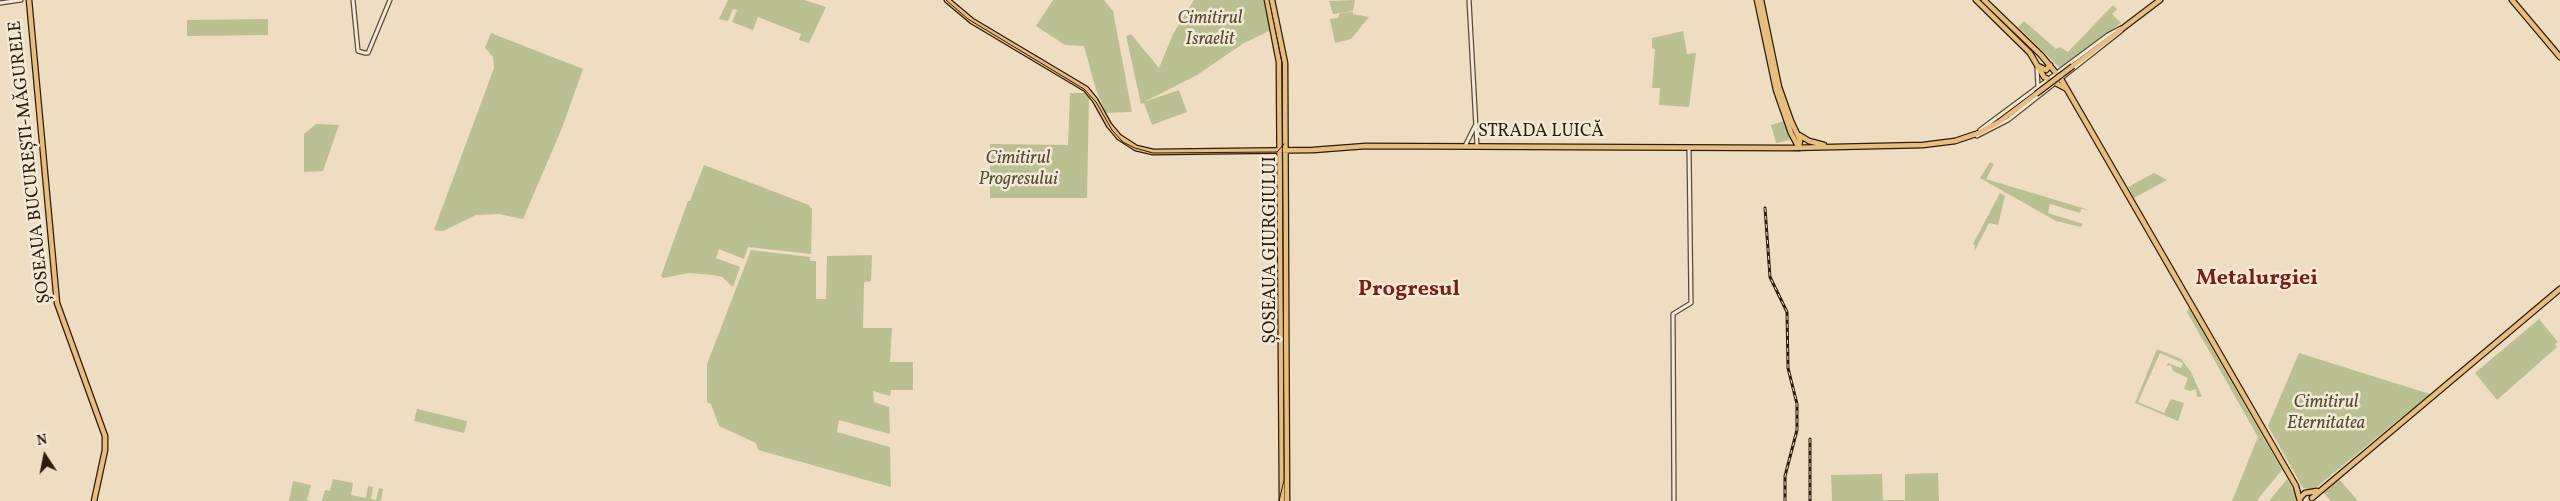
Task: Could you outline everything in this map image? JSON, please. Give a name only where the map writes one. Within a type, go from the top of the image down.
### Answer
[{"type":"main road","name":"ȘOSEAUA BUCUREȘTI-MĂGURELE","points":[[29,0],[57,303],[105,433],[105,450],[94,501]]},
{"type":"main road","name":"STRADA LUICĂ","points":[[947,0],[972,21],[1086,89],[1096,100],[1115,133],[1127,143],[1142,150],[1153,152],[1283,151],[1366,146],[1840,147]]},
{"type":"main road","name":"ȘOSEAUA GIURGIULUI","points":[[1266,0],[1279,59],[1283,151]]},
{"type":"main road","name":"ȘOSEAUA GIURGIULUI","points":[[1272,0],[1284,60],[1285,480],[1287,501]]},
{"type":"main road","points":[[1757,0],[1773,69],[1792,130],[1792,142],[1789,148]]},
{"type":"main road","points":[[1761,0],[1773,69]]},
{"type":"main road","points":[[1976,0],[2025,47],[2044,77],[2069,93]]},
{"type":"main road","points":[[1984,0],[2057,74],[2063,77],[2064,85],[2296,486],[2300,499],[2319,491],[2560,289]]},
{"type":"main road","points":[[1792,130],[1809,141],[1840,147],[1929,144],[1972,136],[1999,122],[2160,0]]},
{"type":"main road","points":[[2512,0],[2560,57]]},
{"type":"main road","points":[[2037,65],[2037,58],[2043,58]]},
{"type":"main road","points":[[2037,65],[2045,70],[2049,69],[2050,65]]},
{"type":"main road","points":[[1792,130],[1801,142],[1799,148]]},
{"type":"main road","name":"ȘOSEAUA GIURGIULUI","points":[[1282,501],[1285,480]]},
{"type":"main road","points":[[2296,486],[2309,496]]},
{"type":"street","points":[[0,2],[21,0]]},
{"type":"street","points":[[353,0],[358,51],[368,53],[390,0]]},
{"type":"street","points":[[1469,0],[1477,146]]},
{"type":"street","points":[[1972,136],[2108,35],[2123,28]]},
{"type":"street","points":[[1972,136],[1983,134],[2003,123],[2118,35],[2123,28]]},
{"type":"street","points":[[2037,65],[2037,88]]},
{"type":"street","points":[[1465,146],[1475,125]]},
{"type":"street","points":[[1674,501],[1673,314],[1690,303],[1689,148]]},
{"type":"green space","points":[[728,0],[804,0],[826,7],[809,43],[799,40],[801,34],[758,17],[753,30],[732,22],[737,10],[733,9],[728,21],[719,19]]},
{"type":"green space","points":[[1053,0],[1104,0],[1113,11],[1132,112],[1106,113],[1096,90],[1084,46],[1065,45],[1036,26]]},
{"type":"green space","name":"Cimitirul Israelit","points":[[1194,0],[1264,0],[1271,30],[1244,43],[1197,75],[1144,102],[1179,90],[1187,112],[1152,125],[1144,103],[1141,104],[1126,36],[1131,34],[1159,68],[1173,34]]},
{"type":"green space","points":[[1355,0],[1353,11],[1333,14],[1329,1]]},
{"type":"green space","points":[[2113,5],[2117,9],[2112,14],[2121,23],[2059,67],[2018,27],[2024,21],[2056,49],[2060,47],[2068,52]]},
{"type":"green space","points":[[1353,12],[1353,14],[1369,17],[1351,39],[1335,43],[1330,19],[1338,18],[1340,13]]},
{"type":"green space","points":[[268,19],[268,35],[187,36],[187,20]]},
{"type":"green space","points":[[1683,31],[1687,54],[1696,53],[1689,107],[1659,105],[1660,88],[1652,88],[1655,49],[1652,48],[1652,38]]},
{"type":"green space","points":[[491,33],[583,69],[562,128],[523,219],[499,214],[476,215],[443,231],[434,230],[494,68],[493,57],[485,48]]},
{"type":"green space","name":"Cimitirul Progresului","points":[[1070,93],[1085,93],[1089,98],[1087,198],[990,198],[990,144],[1068,145]]},
{"type":"green space","points":[[1784,121],[1790,140],[1776,143],[1771,125]]},
{"type":"green space","points":[[316,124],[339,125],[323,171],[304,172],[304,134]]},
{"type":"green space","points":[[1990,162],[1994,164],[1986,179],[2089,210],[2081,209],[2080,213],[2050,204],[2048,213],[2083,224],[2081,227],[2056,221],[1980,178]]},
{"type":"green space","points":[[704,165],[809,205],[812,209],[811,254],[748,247],[744,259],[719,249],[716,258],[740,267],[733,287],[722,277],[713,275],[689,273],[663,278],[661,276],[688,201],[690,201]]},
{"type":"green space","points":[[2154,173],[2167,180],[2134,198],[2128,187]]},
{"type":"green space","points":[[2000,193],[2005,196],[1998,225],[1989,223],[1974,252],[1975,245],[1973,244]]},
{"type":"green space","points":[[751,250],[810,257],[810,261],[816,261],[816,299],[826,299],[827,256],[872,255],[871,281],[864,282],[863,328],[892,328],[890,362],[913,362],[913,390],[891,390],[890,396],[873,391],[874,402],[889,407],[890,434],[839,420],[837,432],[890,447],[891,487],[758,450],[756,443],[719,426],[711,404],[707,402],[707,364]]},
{"type":"green space","points":[[2189,308],[2282,470],[2258,499],[2259,501],[2232,501],[2258,437],[2187,312]]},
{"type":"green space","points":[[2539,319],[2558,342],[2555,344],[2557,347],[2497,400],[2475,373]]},
{"type":"green space","points":[[2157,349],[2181,359],[2191,372],[2202,397],[2197,397],[2196,389],[2190,391],[2184,389],[2188,378],[2173,371],[2171,365],[2167,366],[2168,363],[2181,368],[2183,363],[2160,353],[2138,402],[2164,413],[2171,399],[2184,403],[2178,421],[2135,403]]},
{"type":"green space","name":"Cimitirul Eternitatea","points":[[2299,353],[2430,394],[2313,490],[2303,488],[2268,426]]},
{"type":"green space","points":[[417,409],[467,421],[464,433],[414,421]]},
{"type":"green space","points":[[1938,473],[1939,501],[1832,501],[1831,475],[1882,474],[1883,500],[1905,500],[1905,474]]},
{"type":"green space","points":[[333,479],[353,483],[351,495],[366,498],[368,486],[373,487],[371,499],[376,500],[379,488],[383,489],[381,501],[322,501],[325,490],[330,491]]},
{"type":"green space","points":[[2287,479],[2296,495],[2297,501],[2269,501]]},
{"type":"green space","points":[[2339,479],[2358,501],[2331,501],[2323,492]]},
{"type":"green space","points":[[293,481],[311,485],[307,500],[311,501],[289,501]]},
{"type":"tram line","points":[[946,0],[968,19],[1084,89],[1096,102],[1112,130],[1123,142],[1135,148],[1153,153],[1277,152],[1284,144]]},
{"type":"tram line","points":[[1269,0],[1282,63],[1284,480],[1279,501]]},
{"type":"railway","points":[[1765,208],[1770,277],[1787,312],[1788,368],[1797,404],[1797,430],[1785,476],[1785,501]]},
{"type":"railway","points":[[1810,439],[1810,501]]},
{"type":"district","name":"Metalurgiei","points":[[2257,280]]},
{"type":"district","name":"Progresul","points":[[1409,291]]}]
